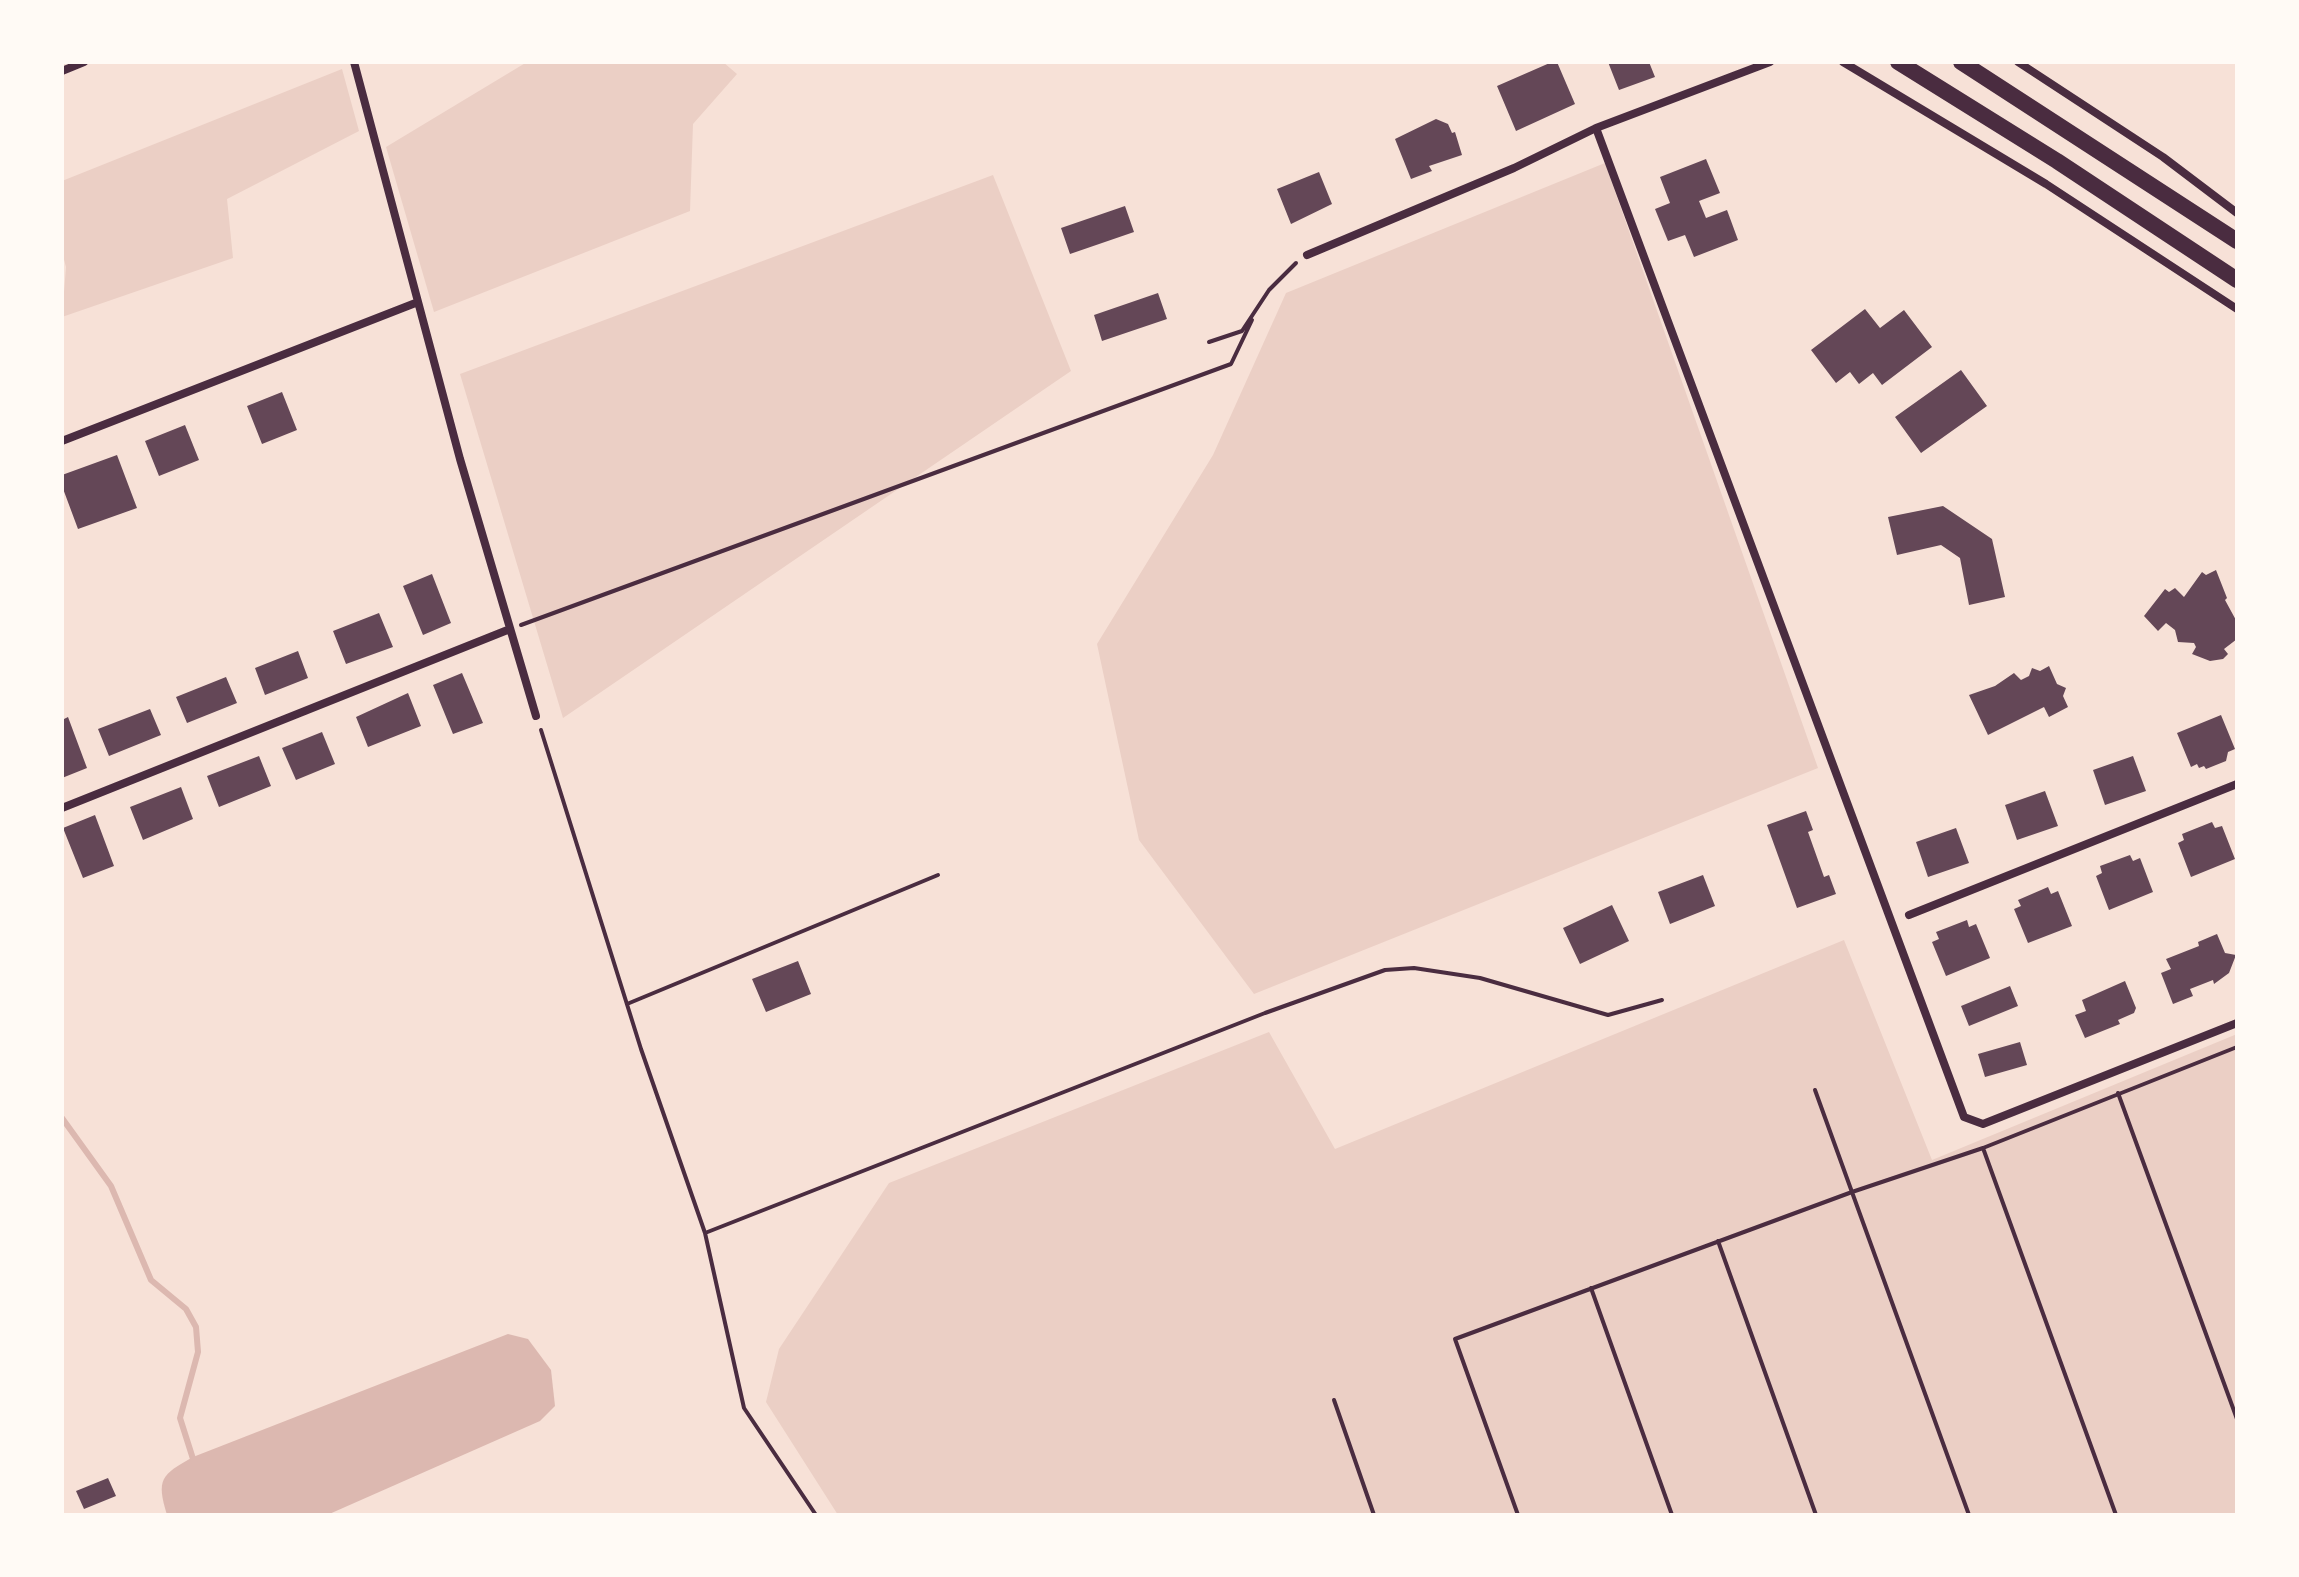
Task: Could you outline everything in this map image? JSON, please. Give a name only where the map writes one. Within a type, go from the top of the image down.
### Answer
[{"type":"main road","points":[[1898,62],[2057,161],[2237,280]]},
{"type":"main road","points":[[1961,62],[2237,241]]},
{"type":"street","points":[[62,71],[84,62]]},
{"type":"street","points":[[354,62],[418,302],[536,716]]},
{"type":"street","points":[[1307,255],[1514,168],[1596,128],[1770,62]]},
{"type":"street","points":[[1843,62],[2046,184],[2237,309]]},
{"type":"street","points":[[2018,62],[2163,157],[2237,213]]},
{"type":"street","points":[[1596,128],[1964,1117],[1983,1124],[2237,1023]]},
{"type":"street","points":[[62,441],[418,302]]},
{"type":"street","points":[[62,808],[510,629]]},
{"type":"street","points":[[1909,915],[2237,784]]},
{"type":"path","points":[[1209,342],[1242,331],[1286,270],[1307,255]]},
{"type":"path","points":[[510,629],[1231,364],[1252,320]]},
{"type":"path","points":[[536,716],[627,1004],[705,1233],[744,1408],[816,1515]]},
{"type":"path","points":[[627,1004],[938,875]]},
{"type":"path","points":[[705,1233],[1265,1013],[1385,970],[1414,968],[1480,978],[1608,1015],[1662,1000]]},
{"type":"path","points":[[1518,1515],[1455,1339],[1852,1192],[1983,1148],[2237,1047]]},
{"type":"path","points":[[1815,1090],[1969,1515]]},
{"type":"path","points":[[2118,1093],[2237,1419]]},
{"type":"path","points":[[1983,1148],[2116,1515]]},
{"type":"path","points":[[1718,1241],[1816,1515]]},
{"type":"path","points":[[1591,1288],[1672,1515]]},
{"type":"path","points":[[1334,1400],[1374,1515]]},
{"type":"shaded area","points":[[527,62],[723,62],[737,74],[693,124],[690,211],[434,312],[386,147]]},
{"type":"shaded area","points":[[342,69],[359,131],[227,199],[233,258],[62,317],[66,267],[62,252],[62,181]]},
{"type":"shaded area","points":[[1605,163],[1818,768],[1254,994],[1139,840],[1097,644],[1213,455],[1286,293]]},
{"type":"shaded area","points":[[993,175],[1071,371],[563,718],[460,374]]},
{"type":"shaded area","points":[[1844,940],[1932,1160],[2237,1034],[2237,1515],[838,1515],[766,1402],[779,1349],[889,1183],[1269,1032],[1335,1149]]},
{"type":"shaded area","points":[[508,1334],[528,1339],[551,1370],[555,1406],[540,1421],[327,1515],[167,1515],[162,1493],[164,1479],[193,1457]]},
{"type":"building","points":[[1557,62],[1575,104],[1516,131],[1497,86]]},
{"type":"building","points":[[1608,62],[1649,62],[1655,77],[1619,90]]},
{"type":"building","points":[[1436,119],[1448,124],[1452,133],[1455,132],[1462,155],[1429,166],[1432,171],[1411,179],[1395,139]]},
{"type":"building","points":[[1706,159],[1720,193],[1699,201],[1706,218],[1727,210],[1738,240],[1694,257],[1685,235],[1668,241],[1655,209],[1670,203],[1660,177]]},
{"type":"building","points":[[1319,172],[1332,204],[1291,224],[1277,189]]},
{"type":"building","points":[[1125,206],[1134,232],[1070,254],[1061,228]]},
{"type":"building","points":[[1158,293],[1167,319],[1102,341],[1094,315]]},
{"type":"building","points":[[1865,309],[1880,328],[1904,310],[1932,347],[1882,385],[1873,373],[1859,384],[1850,372],[1836,383],[1811,350]]},
{"type":"building","points":[[1961,370],[1987,406],[1921,453],[1895,417]]},
{"type":"building","points":[[282,392],[297,430],[262,444],[247,406]]},
{"type":"building","points":[[185,425],[199,460],[159,476],[145,441]]},
{"type":"building","points":[[117,455],[137,508],[78,529],[62,486],[62,475]]},
{"type":"building","points":[[1943,506],[1992,539],[2005,597],[1969,605],[1960,558],[1941,545],[1897,555],[1888,517]]},
{"type":"building","points":[[2216,570],[2227,598],[2225,600],[2237,622],[2237,639],[2224,649],[2228,654],[2223,659],[2210,661],[2192,654],[2196,647],[2194,643],[2178,642],[2175,630],[2166,623],[2158,631],[2144,616],[2165,589],[2169,592],[2175,588],[2184,597],[2202,572],[2206,575]]},
{"type":"building","points":[[432,574],[451,623],[423,635],[403,586]]},
{"type":"building","points":[[379,613],[393,647],[346,664],[333,631]]},
{"type":"building","points":[[298,651],[308,678],[265,695],[255,668]]},
{"type":"building","points":[[2049,666],[2057,684],[2066,688],[2063,696],[2068,707],[2049,717],[2044,707],[1988,735],[1969,695],[1995,686],[2014,673],[2021,680],[2029,676],[2032,668],[2040,671]]},
{"type":"building","points":[[462,673],[483,723],[453,734],[433,685]]},
{"type":"building","points":[[226,677],[237,703],[187,723],[176,697]]},
{"type":"building","points":[[408,693],[421,726],[368,747],[356,717]]},
{"type":"building","points":[[150,709],[161,735],[109,756],[98,729]]},
{"type":"building","points":[[2221,715],[2235,749],[2228,752],[2226,761],[2206,769],[2204,766],[2199,768],[2197,764],[2191,767],[2177,733]]},
{"type":"building","points":[[68,717],[87,768],[62,778],[62,720]]},
{"type":"building","points":[[322,732],[335,764],[296,780],[282,748]]},
{"type":"building","points":[[259,756],[271,786],[219,807],[207,776]]},
{"type":"building","points":[[2133,756],[2146,791],[2105,805],[2093,770]]},
{"type":"building","points":[[181,787],[193,819],[143,840],[130,807]]},
{"type":"building","points":[[2045,791],[2058,826],[2017,840],[2005,805]]},
{"type":"building","points":[[1806,811],[1813,830],[1808,832],[1824,877],[1829,875],[1836,894],[1797,908],[1767,825]]},
{"type":"building","points":[[95,815],[114,866],[83,878],[63,828]]},
{"type":"building","points":[[2212,822],[2215,828],[2222,826],[2235,859],[2191,877],[2178,843],[2184,840],[2182,834]]},
{"type":"building","points":[[1956,828],[1969,863],[1928,877],[1916,842]]},
{"type":"building","points":[[2130,855],[2133,861],[2140,858],[2153,892],[2109,910],[2096,876],[2102,873],[2100,866]]},
{"type":"building","points":[[1703,875],[1715,906],[1670,924],[1658,892]]},
{"type":"building","points":[[2048,887],[2051,894],[2058,891],[2072,926],[2028,943],[2014,909],[2021,906],[2018,900]]},
{"type":"building","points":[[1612,905],[1629,941],[1580,964],[1563,928]]},
{"type":"building","points":[[1967,920],[1969,927],[1976,924],[1990,958],[1946,976],[1932,942],[1939,939],[1936,932]]},
{"type":"building","points":[[2217,934],[2225,953],[2236,955],[2229,973],[2214,984],[2213,980],[2190,989],[2193,996],[2173,1004],[2161,973],[2171,969],[2166,959],[2199,946],[2198,942]]},
{"type":"building","points":[[798,961],[811,994],[766,1012],[752,979]]},
{"type":"building","points":[[2125,981],[2136,1008],[2134,1013],[2118,1020],[2120,1024],[2085,1038],[2075,1015],[2086,1011],[2082,1000]]},
{"type":"building","points":[[2010,986],[2018,1006],[1969,1026],[1961,1006]]},
{"type":"building","points":[[2020,1042],[2027,1065],[1985,1077],[1978,1054]]},
{"type":"building","points":[[108,1478],[116,1496],[84,1509],[76,1491]]},
{"type":"waterway","points":[[62,1118],[111,1186],[151,1280],[186,1309],[196,1327],[198,1352],[180,1418],[194,1462]]}]
